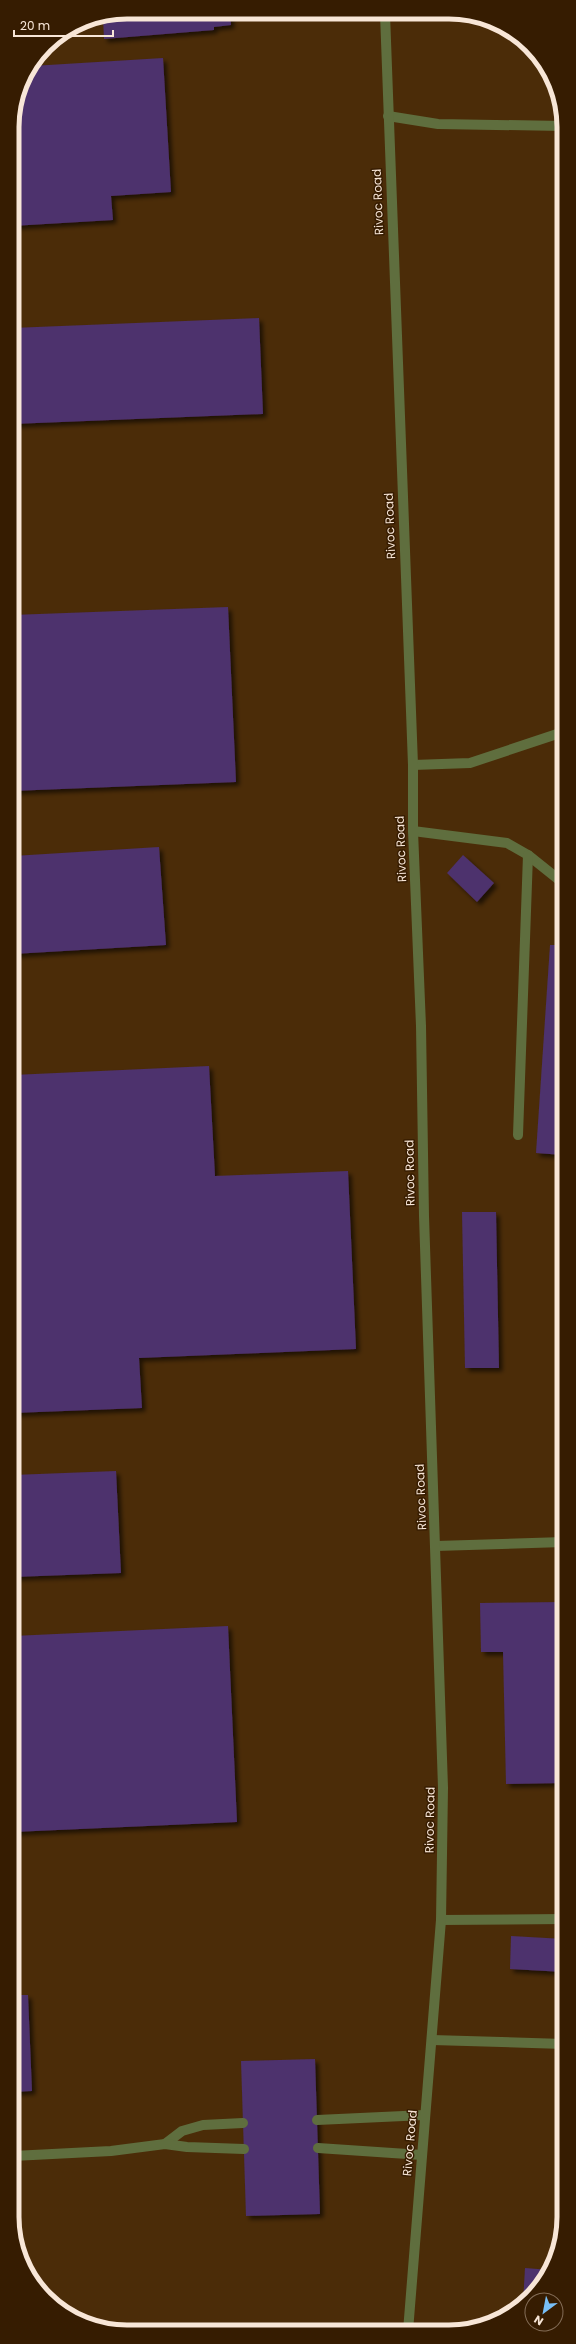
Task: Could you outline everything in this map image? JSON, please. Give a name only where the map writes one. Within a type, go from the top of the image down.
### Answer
[{"type":"street","name":"Rivoc Road","points":[[385,19],[413,766],[413,831],[421,1026],[424,1216],[443,1788],[441,1920],[408,2325]]},
{"type":"street","points":[[388,116],[438,124],[557,126]]},
{"type":"street","points":[[413,766],[470,763],[557,734]]},
{"type":"street","points":[[413,831],[507,843],[528,855],[557,878]]},
{"type":"street","points":[[518,1135],[528,855]]},
{"type":"street","points":[[436,1546],[557,1542]]},
{"type":"street","points":[[441,1920],[557,1918]]},
{"type":"street","points":[[432,2040],[557,2044]]},
{"type":"street","points":[[317,2120],[425,2115]]},
{"type":"street","points":[[165,2144],[182,2131],[196,2127],[243,2123]]},
{"type":"street","points":[[19,2156],[111,2151],[165,2144],[187,2147],[244,2150]]},
{"type":"street","points":[[318,2148],[422,2155]]},
{"type":"shaded area","points":[[120,19],[456,19],[470,21],[491,27],[503,33],[515,41],[535,61],[549,85],[556,113],[557,2224],[549,2259],[535,2283],[526,2292],[524,2292],[524,2294],[515,2303],[497,2314],[463,2324],[127,2325],[106,2323],[79,2314],[67,2307],[41,2283],[30,2265],[21,2238],[19,2217],[19,120],[27,85],[41,61],[67,37],[85,27]]},
{"type":"building","points":[[120,19],[230,19],[231,25],[214,27],[214,30],[104,39],[103,22],[106,21]]},
{"type":"building","points":[[163,58],[171,192],[111,196],[113,220],[19,226],[19,120],[27,85],[38,66]]},
{"type":"building","points":[[259,318],[263,414],[19,424],[19,328]]},
{"type":"building","points":[[228,607],[236,782],[19,791],[19,615]]},
{"type":"building","points":[[159,847],[166,945],[19,954],[19,856]]},
{"type":"building","points":[[463,855],[494,883],[477,902],[447,873]]},
{"type":"building","points":[[550,945],[557,945],[557,1155],[536,1153]]},
{"type":"building","points":[[209,1066],[215,1176],[348,1171],[356,1349],[139,1358],[142,1408],[19,1413],[19,1075]]},
{"type":"building","points":[[462,1212],[496,1212],[499,1368],[465,1368]]},
{"type":"building","points":[[116,1471],[121,1573],[19,1577],[19,1475]]},
{"type":"building","points":[[557,1602],[557,1783],[506,1784],[503,1652],[481,1652],[480,1603]]},
{"type":"building","points":[[228,1626],[237,1822],[19,1832],[19,1636]]},
{"type":"building","points":[[511,1936],[557,1939],[557,1972],[510,1969]]},
{"type":"building","points":[[19,1995],[28,1995],[32,2091],[19,2092]]},
{"type":"building","points":[[315,2059],[320,2214],[246,2216],[241,2061]]},
{"type":"building","points":[[525,2268],[544,2270],[535,2283],[526,2292],[524,2292],[523,2295]]}]
